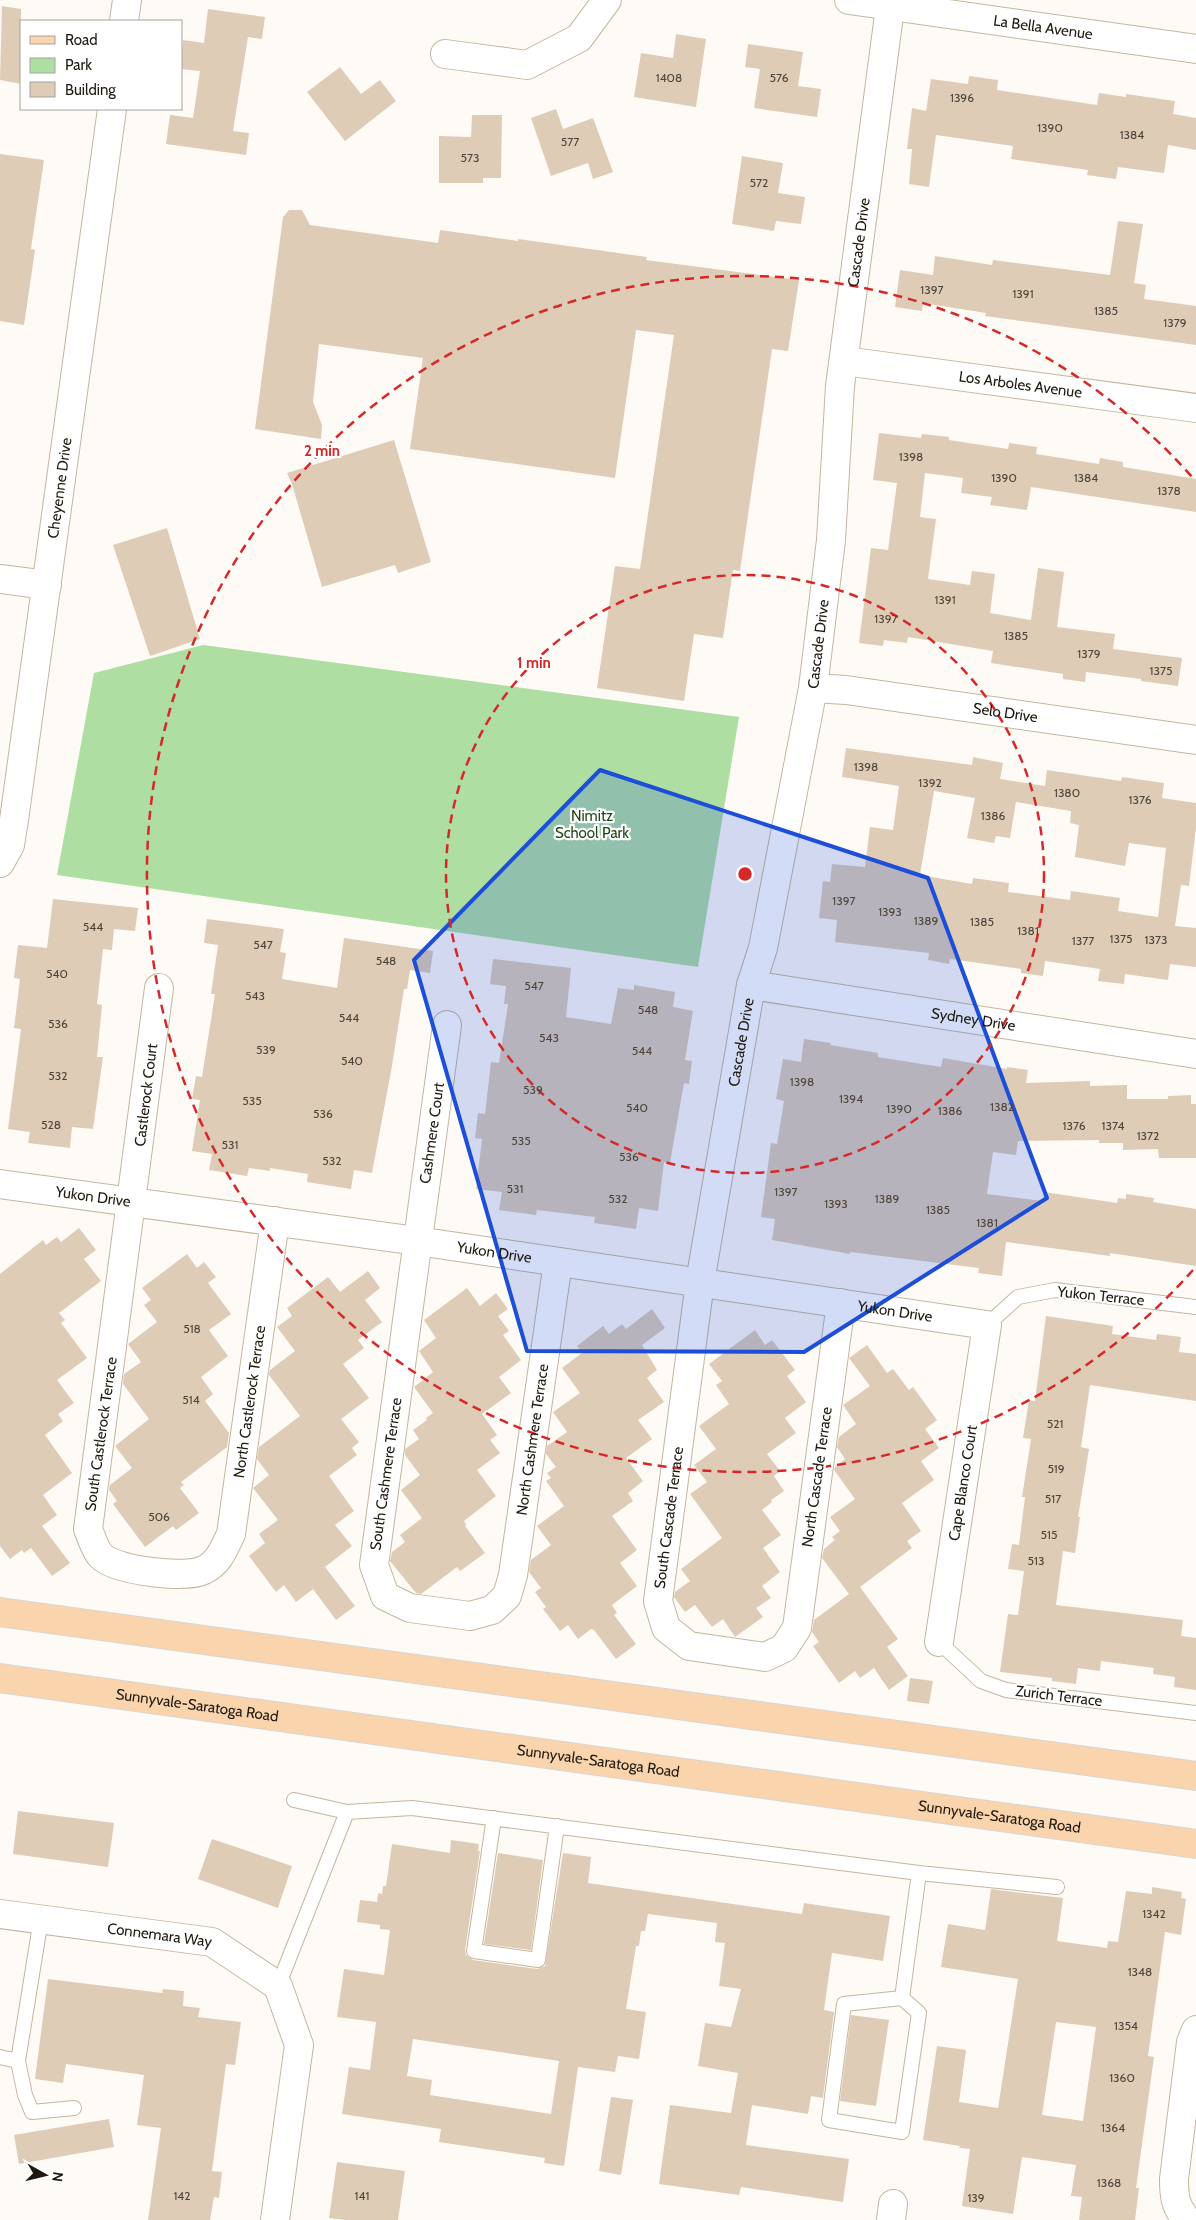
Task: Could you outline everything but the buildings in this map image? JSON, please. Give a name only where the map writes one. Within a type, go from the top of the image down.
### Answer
[{"type":"main road","points":[[0,1612],[1196,1776]]},
{"type":"main road","name":"Sunnyvale-Saratoga Road","points":[[0,1678],[1196,1844]]},
{"type":"street","points":[[124,20],[127,0]]},
{"type":"street","points":[[445,54],[527,65],[580,38],[607,0]]},
{"type":"street","name":"La Bella Avenue","points":[[849,0],[891,3],[1196,49]]},
{"type":"street","name":"Cascade Drive","points":[[700,1282],[751,984],[763,948],[813,688],[831,540],[839,398],[891,3]]},
{"type":"street","name":"Cheyenne Drive","points":[[0,863],[10,845],[112,110]]},
{"type":"street","name":"Los Arboles Avenue","points":[[844,361],[1196,408]]},
{"type":"street","points":[[0,579],[46,585]]},
{"type":"street","name":"Selo Drive","points":[[813,688],[846,690],[1196,740]]},
{"type":"street","name":"Sydney Drive","points":[[751,984],[1196,1054]]},
{"type":"street","name":"Castlerock Court","points":[[132,1202],[159,988]]},
{"type":"street","name":"Cashmere Court","points":[[417,1241],[447,1025]]},
{"type":"street","name":"Yukon Drive","points":[[0,1184],[417,1241],[987,1325]]},
{"type":"street","name":"South Castlerock Terrace","points":[[132,1202],[88,1528],[100,1556],[122,1567],[185,1575],[204,1570]]},
{"type":"street","name":"North Castlerock Terrace","points":[[204,1570],[220,1558],[231,1534],[275,1221]]},
{"type":"street","name":"South Cashmere Terrace","points":[[417,1241],[374,1565],[385,1596],[410,1608],[470,1616],[492,1610]]},
{"type":"street","name":"North Cashmere Terrace","points":[[492,1610],[507,1596],[513,1575],[558,1262]]},
{"type":"street","name":"South Cascade Terrace","points":[[700,1282],[658,1601],[666,1628],[689,1646],[765,1656],[784,1648]]},
{"type":"street","name":"North Cascade Terrace","points":[[784,1648],[797,1628],[841,1303]]},
{"type":"street","name":"Cape Blanco Court","points":[[939,1642],[987,1325]]},
{"type":"street","name":"Connemara Way","points":[[0,1914],[212,1942],[278,1986]]},
{"type":"street","points":[[275,2220],[299,2045],[278,1986]]},
{"type":"street","points":[[1187,2220],[1178,2210],[1174,2197],[1174,2179],[1192,2042],[1196,2030]]},
{"type":"lane","name":"Yukon Terrace","points":[[987,1325],[1018,1297],[1055,1290],[1196,1306]]},
{"type":"lane","name":"Zurich Terrace","points":[[939,1642],[980,1681],[1006,1690],[1196,1713]]},
{"type":"lane","points":[[294,1800],[347,1812],[412,1808],[919,1873],[1057,1887]]},
{"type":"lane","points":[[278,1986],[347,1812]]},
{"type":"lane","points":[[494,1818],[474,1951],[538,1960],[557,1826]]},
{"type":"lane","points":[[902,1998],[919,1873]]},
{"type":"lane","points":[[41,1919],[18,2061],[24,2095],[32,2112],[74,2108]]},
{"type":"lane","points":[[902,1998],[919,2013],[902,2132],[829,2120],[844,2004],[902,1998]]},
{"type":"lane","points":[[0,2057],[18,2061]]},
{"type":"highlighted area","points":[[600,770],[928,878],[1047,1198],[804,1352],[527,1351],[414,960]]},
{"type":"green space","name":"Nimitz School Park","points":[[203,645],[739,717],[698,967],[57,875],[94,673]]}]
